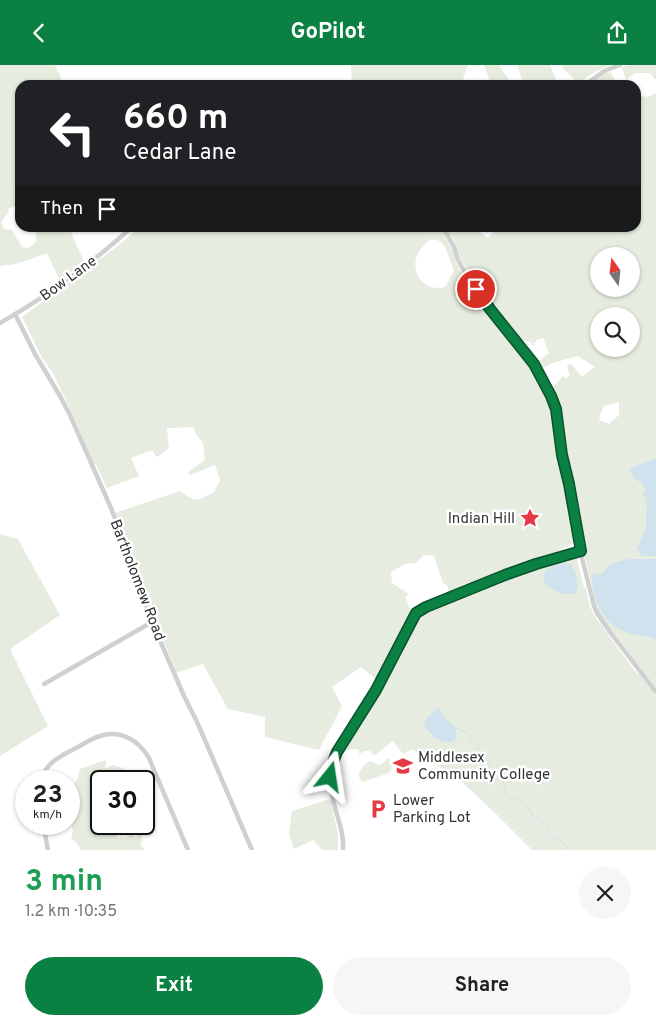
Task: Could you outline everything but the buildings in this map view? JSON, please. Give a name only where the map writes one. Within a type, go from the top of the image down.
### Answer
[{"type":"street","points":[[592,80],[604,71],[620,65]]},
{"type":"street","name":"Bow Lane","points":[[0,323],[84,268],[126,232]]},
{"type":"street","points":[[446,232],[460,265],[486,305],[534,364],[551,396],[558,413],[560,439],[581,551],[589,589],[597,613],[656,692]]},
{"type":"street","name":"Bartholomew Road","points":[[15,314],[34,353],[70,415],[111,508],[152,622],[252,850]]},
{"type":"street","points":[[343,850],[342,834],[330,786],[333,762],[342,743],[376,690],[416,613],[426,607],[505,575],[581,551]]},
{"type":"street","points":[[44,684],[152,622]]},
{"type":"street","points":[[45,770],[58,758],[91,739],[109,734],[120,735],[138,743],[149,758],[188,850]]},
{"type":"street","points":[[45,835],[48,850]]},
{"type":"shaded area","points":[[0,65],[55,65],[62,80],[15,80],[15,206],[8,209],[9,212],[1,222],[4,229],[12,230],[22,247],[28,248],[36,242],[36,232],[71,232],[84,262],[60,281],[47,253],[16,264],[0,266]]},
{"type":"shaded area","points":[[351,65],[468,65],[463,78],[464,80],[352,80]]},
{"type":"shaded area","points":[[484,65],[499,65],[509,80],[489,80]]},
{"type":"shaded area","points":[[517,65],[550,65],[556,80],[522,80]]},
{"type":"shaded area","points":[[562,65],[611,65],[598,70],[583,80],[575,80]]},
{"type":"shaded area","points":[[656,65],[656,80],[650,73],[635,73],[626,80],[622,67]]},
{"type":"shaded area","points":[[606,72],[611,73],[615,80],[595,80]]},
{"type":"shaded area","points":[[656,93],[656,688],[599,614],[582,548],[571,485],[564,461],[559,407],[551,389],[563,376],[566,378],[570,376],[567,366],[570,363],[582,377],[595,367],[578,356],[555,362],[541,369],[537,362],[549,353],[543,338],[536,340],[532,346],[531,342],[521,340],[481,292],[461,260],[453,238],[448,232],[480,232],[488,238],[493,232],[641,232],[641,96],[651,96]],"holes":[[[619,402],[619,415],[609,424],[599,420],[604,406]]]},
{"type":"shaded area","points":[[134,232],[443,232],[452,249],[456,263],[469,287],[535,373],[554,411],[560,463],[575,536],[574,543],[538,561],[487,577],[449,592],[447,585],[443,583],[434,556],[423,556],[416,563],[405,564],[391,572],[392,583],[409,594],[405,597],[412,614],[376,679],[361,667],[332,687],[342,706],[319,750],[265,737],[265,717],[228,709],[203,664],[177,673],[115,513],[180,491],[194,499],[200,499],[214,492],[220,480],[215,465],[190,475],[188,472],[205,460],[203,442],[197,436],[193,427],[168,428],[169,448],[157,457],[152,450],[131,458],[139,476],[107,488],[96,464],[94,465],[53,373],[42,358],[22,317]],"holes":[[[429,240],[438,240],[443,244],[454,271],[445,287],[437,288],[425,284],[417,274],[415,267],[418,253]]]},
{"type":"shaded area","points":[[0,534],[18,539],[60,615],[10,649],[48,726],[0,756]]},
{"type":"shaded area","points":[[566,558],[578,558],[584,587],[586,588],[589,604],[594,615],[634,670],[644,679],[656,696],[656,850],[532,850],[460,780],[412,749],[403,754],[393,741],[373,755],[370,751],[359,754],[359,750],[352,749],[338,758],[418,614],[499,580]]},
{"type":"shaded area","points":[[390,759],[392,767],[389,773],[362,782],[359,773],[364,765],[370,761],[380,765]]},
{"type":"shaded area","points":[[105,760],[107,763],[106,768],[112,765],[123,768],[124,770],[90,770],[90,835],[117,835],[117,838],[124,838],[132,835],[136,838],[141,835],[142,842],[140,845],[145,850],[81,850],[76,842],[71,839],[72,835],[80,835],[80,769]]},
{"type":"shaded area","points":[[330,799],[338,834],[338,850],[322,850],[313,840],[294,849],[289,834],[292,811]]},
{"type":"water","points":[[656,459],[656,556],[641,556],[637,548],[646,529],[647,498],[642,495],[645,490],[643,484],[634,478],[629,468]]},
{"type":"water","points":[[629,559],[656,559],[656,642],[652,637],[632,634],[614,625],[601,611],[594,593],[592,573],[602,574],[608,566]]},
{"type":"water","points":[[565,563],[572,566],[576,576],[578,587],[575,593],[558,592],[548,586],[543,579],[547,570]]},
{"type":"water","points":[[437,708],[456,728],[456,738],[454,741],[441,741],[433,737],[426,729],[424,724]]},
{"type":"waterway","points":[[456,728],[468,733],[491,768],[503,778],[506,795],[511,799],[516,798],[527,805],[533,816],[540,818],[548,828],[548,834],[562,841],[568,850]]},
{"type":"place","name":"Indian Hill","points":[[530,518]]},
{"type":"place","name":"Middlesex Community College","points":[[403,766]]},
{"type":"place","name":"Lower Parking Lot","points":[[378,809]]},
{"type":"route","points":[[330,777],[337,752],[376,690],[416,613],[426,607],[505,575],[581,551],[562,455],[559,420],[551,396],[534,364],[483,301],[476,289]]}]
